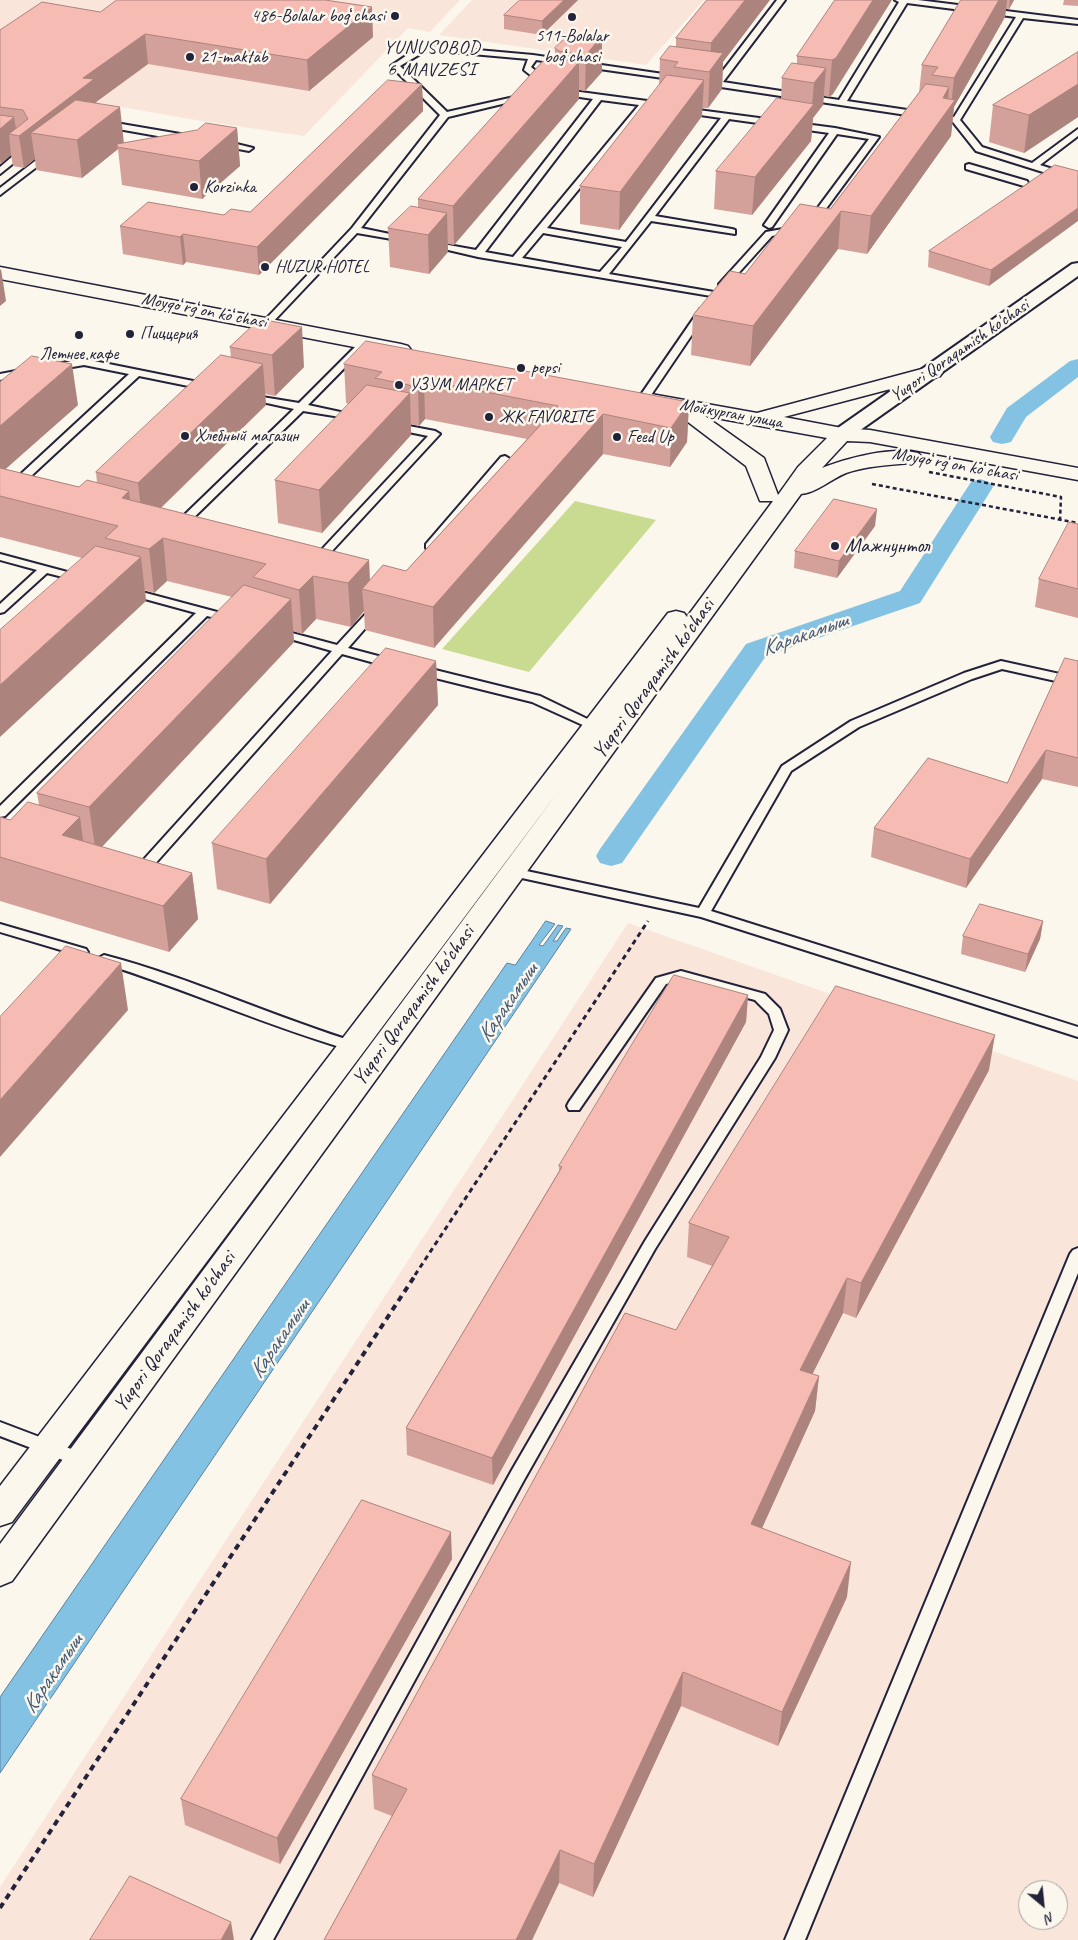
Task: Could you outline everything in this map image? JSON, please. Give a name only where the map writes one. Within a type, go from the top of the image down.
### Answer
[{"type":"main road","name":"Moyqoʻrgʻon koʻchasi","points":[[0,273],[421,354]]},
{"type":"main road","points":[[753,418],[933,372]]},
{"type":"main road","name":"Мойкурган улица","points":[[634,397],[695,418],[828,440]]},
{"type":"main road","name":"Мойкурган улица","points":[[634,397],[753,418],[828,440]]},
{"type":"main road","points":[[695,418],[756,464],[776,498],[845,466],[868,460],[926,459]]},
{"type":"main road","name":"Moyqoʻrgʻon koʻchasi","points":[[828,440],[926,459],[1049,475],[1078,474]]},
{"type":"main road","name":"Yuqori Qoraqamish ko'chasi","points":[[0,1571],[380,1052],[500,870],[776,498],[806,472],[828,440]]},
{"type":"main road","name":"Moyqoʻrgʻon koʻchasi","points":[[1049,475],[1078,488]]},
{"type":"main road","name":"Yuqori Qoraqamish ko'chasi","points":[[0,1512],[353,1045],[500,870]]},
{"type":"street","name":"Yuqori Qoraqamish ko'chasi","points":[[828,440],[933,372],[1078,268]]},
{"type":"lane","points":[[716,84],[781,0]]},
{"type":"lane","points":[[899,0],[1078,22]]},
{"type":"lane","points":[[842,102],[904,0]]},
{"type":"lane","points":[[997,12],[1000,0]]},
{"type":"lane","points":[[956,120],[1021,15]]},
{"type":"lane","points":[[445,115],[396,66],[425,47],[654,70],[689,80]]},
{"type":"lane","points":[[532,57],[527,68],[552,92],[599,97],[875,137],[808,227],[769,234],[714,294],[634,397]]},
{"type":"lane","points":[[698,81],[956,120],[979,149],[1078,180]]},
{"type":"lane","points":[[267,323],[355,230],[445,115],[528,97]]},
{"type":"lane","points":[[478,254],[599,97]]},
{"type":"lane","points":[[515,260],[645,104]]},
{"type":"lane","points":[[603,275],[650,218],[727,116]]},
{"type":"lane","points":[[91,122],[158,137],[249,148]]},
{"type":"lane","points":[[769,225],[835,131]]},
{"type":"lane","points":[[1032,167],[1078,132]]},
{"type":"lane","points":[[0,142],[24,145],[26,150],[0,171]]},
{"type":"lane","points":[[0,192],[61,145]]},
{"type":"lane","points":[[969,167],[1024,183]]},
{"type":"lane","points":[[1012,191],[1043,170]]},
{"type":"lane","points":[[650,218],[732,232]]},
{"type":"lane","points":[[355,230],[478,254],[714,294]]},
{"type":"lane","points":[[541,230],[628,245]]},
{"type":"lane","points":[[177,540],[168,538],[364,343]]},
{"type":"lane","points":[[0,377],[15,379],[41,370],[84,362],[214,389]]},
{"type":"lane","points":[[14,498],[4,495],[137,372]]},
{"type":"lane","points":[[233,393],[435,434],[307,573]]},
{"type":"lane","points":[[421,556],[504,459]]},
{"type":"lane","points":[[0,556],[92,581]]},
{"type":"lane","points":[[0,610],[45,569]]},
{"type":"lane","points":[[111,586],[241,622]]},
{"type":"lane","points":[[121,867],[140,872],[382,601]]},
{"type":"lane","points":[[0,813],[205,611]]},
{"type":"lane","points":[[268,629],[340,650],[536,699],[605,729]]},
{"type":"lane","points":[[703,913],[786,768],[855,724],[968,676],[1001,666],[1078,682]]},
{"type":"lane","points":[[500,870],[703,913],[1078,1032]]},
{"type":"lane","points":[[0,928],[156,974],[353,1045],[380,1052]]},
{"type":"lane","points":[[56,962],[68,949]]},
{"type":"lane","points":[[262,1940],[533,1449],[650,1245],[768,1058],[781,1030],[775,1012],[760,997],[743,992],[681,976],[661,981],[574,1106]]},
{"type":"lane","points":[[795,1940],[1078,1254]]},
{"type":"lane","points":[[0,1430],[81,1460]]},
{"type":"path","points":[[926,459],[1061,497],[1060,520]]},
{"type":"path","points":[[871,484],[1078,523]]},
{"type":"path","points":[[0,1908],[642,928],[662,904]]},
{"type":"shaded area","name":"21-maktab","points":[[0,0],[228,0],[399,27],[259,0],[460,0],[430,32],[408,28],[304,136],[196,120],[0,86]]},
{"type":"shaded area","name":"511-Bolalar bogʻchasi","points":[[472,0],[704,0],[646,65],[439,35]]},
{"type":"shaded area","points":[[628,923],[1078,1081],[1078,1940],[0,1940],[0,1887]]},
{"type":"green space","points":[[575,501],[656,520],[529,672],[442,649]]},
{"type":"water","points":[[546,921],[555,924],[539,945],[543,946],[558,925],[563,926],[553,941],[557,941],[566,928],[571,929],[0,1773],[0,1697],[507,963],[515,965]]},
{"type":"building","points":[[117,0],[325,0],[372,7],[307,60],[145,34],[83,78],[94,79],[19,136],[9,134],[28,119],[23,110],[0,107],[0,30],[42,2],[100,12]]},
{"type":"building","points":[[520,0],[564,0],[542,21],[504,15]]},
{"type":"building","points":[[707,0],[745,0],[711,43],[676,38]]},
{"type":"building","points":[[835,0],[873,0],[836,58],[832,60],[797,56]]},
{"type":"building","points":[[961,0],[999,0],[954,78],[932,75],[938,67],[922,65]]},
{"type":"building","points":[[572,32],[602,36],[586,55],[559,51],[555,48]]},
{"type":"building","points":[[670,46],[723,53],[709,72],[674,67],[678,62],[660,59]]},
{"type":"building","points":[[1078,52],[1078,84],[1029,115],[993,105]]},
{"type":"building","points":[[556,59],[579,62],[453,206],[418,199],[542,62]]},
{"type":"building","points":[[792,63],[826,68],[814,83],[782,78]]},
{"type":"building","points":[[667,75],[704,80],[620,192],[580,186]]},
{"type":"building","points":[[388,80],[422,84],[257,247],[183,234],[180,237],[120,226],[148,202],[224,215],[231,209],[250,212]]},
{"type":"building","points":[[926,84],[949,87],[943,98],[955,100],[871,216],[841,211],[753,326],[693,315],[730,271],[745,274],[800,204],[830,209]]},
{"type":"building","points":[[777,98],[814,104],[755,177],[716,171]]},
{"type":"building","points":[[76,100],[120,107],[77,140],[31,133]]},
{"type":"building","points":[[0,115],[14,117],[0,129]]},
{"type":"building","points":[[206,123],[237,128],[199,161],[117,147],[117,144],[197,130]]},
{"type":"building","points":[[1055,165],[1078,171],[1078,208],[991,270],[929,251]]},
{"type":"building","points":[[411,206],[447,213],[428,235],[388,228]]},
{"type":"building","points":[[260,319],[302,327],[272,355],[230,347]]},
{"type":"building","points":[[366,341],[689,402],[671,428],[603,414],[433,607],[362,589],[383,565],[406,571],[558,406],[424,380],[418,387],[375,378],[382,372],[344,364]]},
{"type":"building","points":[[221,355],[263,364],[138,483],[96,472]]},
{"type":"building","points":[[32,356],[72,364],[0,426],[0,382]]},
{"type":"building","points":[[367,385],[410,393],[319,490],[275,480]]},
{"type":"building","points":[[0,468],[79,487],[87,480],[129,491],[122,498],[369,560],[348,583],[313,576],[299,590],[253,577],[266,564],[163,538],[149,549],[105,538],[118,526],[0,496]]},
{"type":"building","points":[[834,499],[877,509],[839,561],[795,551]]},
{"type":"building","points":[[1069,522],[1078,524],[1078,589],[1039,579]]},
{"type":"building","points":[[96,546],[141,557],[0,685],[0,630]]},
{"type":"building","points":[[244,585],[291,599],[89,807],[37,793]]},
{"type":"building","points":[[386,648],[436,661],[266,859],[212,843]]},
{"type":"building","points":[[1065,658],[1078,661],[1078,758],[1046,750],[970,859],[874,828],[928,758],[1007,783]]},
{"type":"building","points":[[28,802],[80,817],[62,835],[192,873],[163,906],[0,857],[0,817],[10,820]]},
{"type":"building","points":[[980,904],[1043,921],[1028,954],[963,936]]},
{"type":"building","points":[[66,946],[121,963],[0,1100],[0,1017]]},
{"type":"building","points":[[674,975],[748,995],[492,1458],[406,1428],[562,1167],[559,1166]]},
{"type":"building","points":[[836,986],[995,1035],[861,1283],[847,1278],[800,1370],[819,1376],[751,1524],[851,1562],[782,1712],[683,1672],[594,1864],[560,1850],[516,1940],[324,1940],[407,1789],[372,1775],[625,1313],[676,1330],[729,1237],[689,1223]]},
{"type":"building","points":[[362,1500],[451,1532],[277,1838],[181,1799]]},
{"type":"building","points":[[130,1876],[231,1922],[221,1940],[90,1940]]},
{"type":"waterway","name":"Каракамыш","points":[[1002,437],[1016,413],[1078,366]]},
{"type":"waterway","name":"Каракамыш","points":[[611,856],[756,650],[910,597],[980,487]]},
{"type":"place","name":"486-Bolalar bogʻchasi","points":[[395,16]]},
{"type":"place","name":"511-Bolalar bogʻchasi","points":[[572,17]]},
{"type":"place","name":"21-maktab","points":[[190,57]]},
{"type":"place","name":"Korzinka","points":[[194,187]]},
{"type":"place","name":"HUZUR HOTEL","points":[[265,267]]},
{"type":"place","name":"Пиццерия","points":[[130,334]]},
{"type":"place","name":"Летнее кафе","points":[[79,335]]},
{"type":"place","name":"pepsi","points":[[521,368]]},
{"type":"place","name":"УЗУМ МАРКЕТ","points":[[399,385]]},
{"type":"place","name":"ЖК FAVORITE","points":[[489,417]]},
{"type":"place","name":"Хлебный магазин","points":[[185,436]]},
{"type":"place","name":"Feed Up","points":[[617,437]]},
{"type":"place","name":"Мажнунтол","points":[[835,546]]},
{"type":"district","name":"YUNUSOBOD 6 MAVZESI","points":[[432,59]]}]
